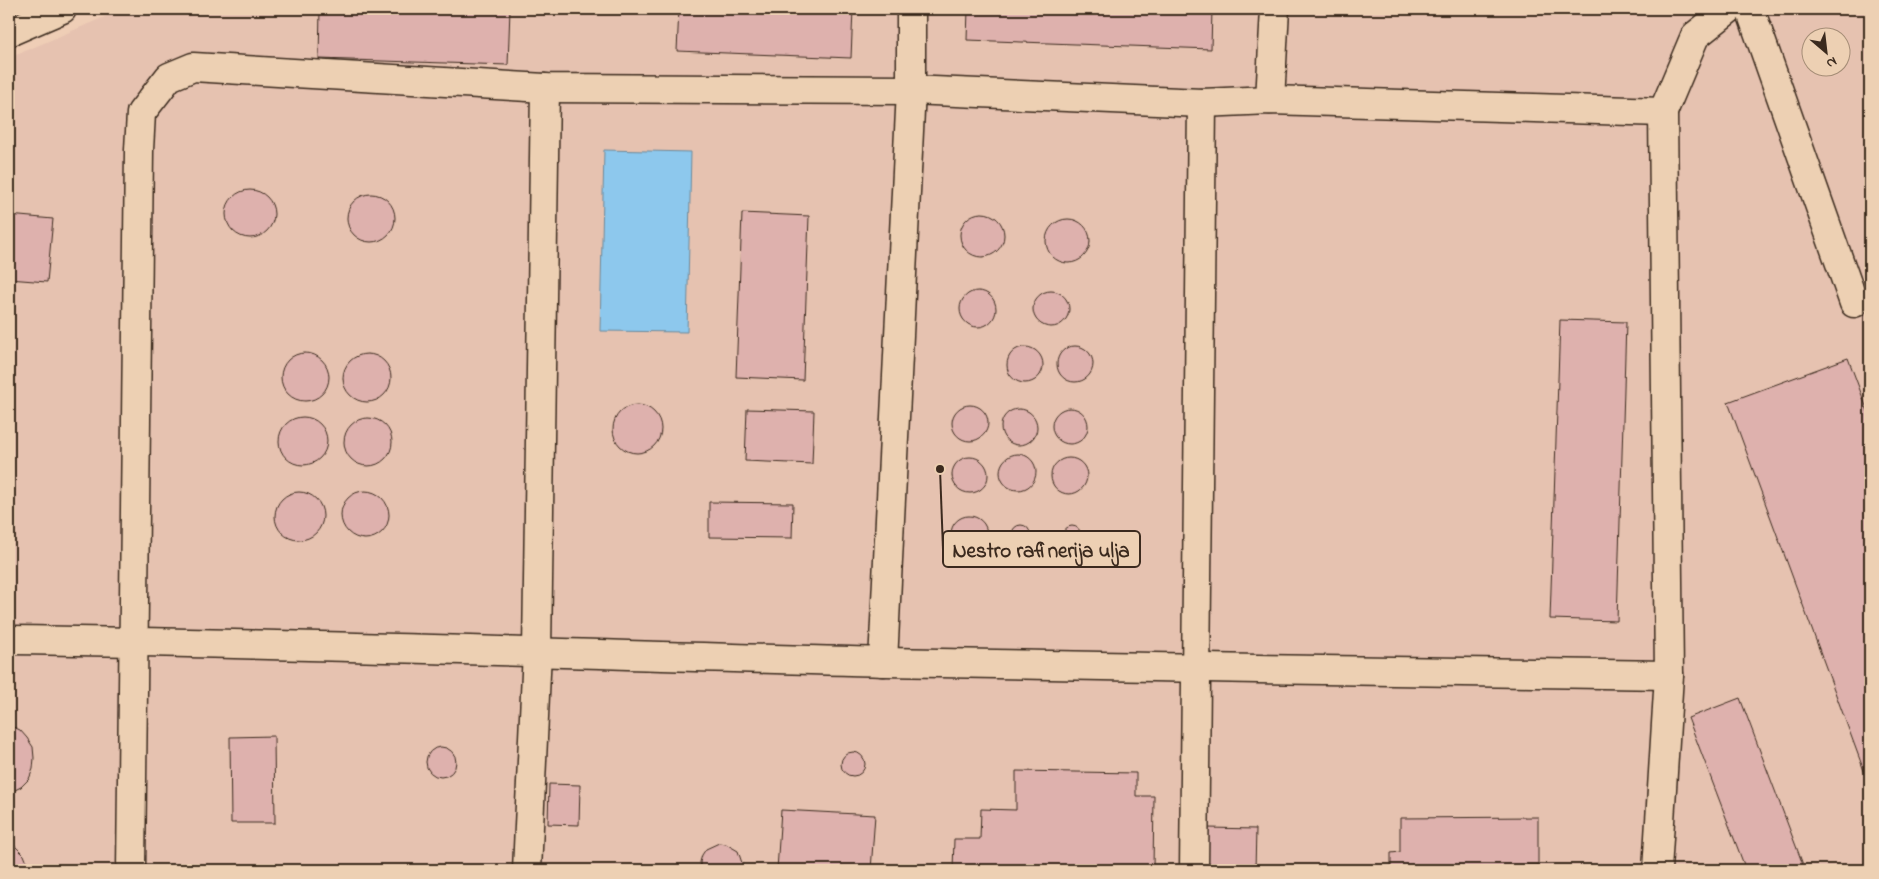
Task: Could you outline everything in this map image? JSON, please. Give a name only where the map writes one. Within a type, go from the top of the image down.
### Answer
[{"type":"street","points":[[9,32],[62,9]]},
{"type":"street","points":[[883,662],[911,90],[911,9]]},
{"type":"street","points":[[1270,100],[1275,9]]},
{"type":"street","points":[[1658,870],[1669,675],[1663,112],[1695,36],[1729,9]]},
{"type":"street","points":[[1750,9],[1854,303]]},
{"type":"street","points":[[131,870],[139,150],[141,113],[168,76],[193,67],[545,88],[911,90],[1202,103],[1270,100],[1663,112]]},
{"type":"street","points":[[527,870],[537,651],[545,88]]},
{"type":"street","points":[[1194,870],[1202,103]]},
{"type":"street","points":[[9,640],[134,641],[537,651],[883,662],[1669,675]]},
{"type":"shaded area","points":[[123,9],[1870,9],[1870,870],[9,870],[9,58]]},
{"type":"water","points":[[604,150],[691,152],[687,332],[600,331]]},
{"type":"building","points":[[320,9],[510,9],[508,65],[319,59]]},
{"type":"building","points":[[679,9],[853,9],[851,58],[677,51]]},
{"type":"building","points":[[968,9],[1212,9],[1211,49],[967,40]]},
{"type":"building","points":[[250,190],[259,192],[267,197],[272,205],[274,214],[272,223],[267,231],[259,236],[250,238],[241,236],[233,231],[228,223],[226,214],[228,205],[233,197],[241,192]]},
{"type":"building","points":[[371,194],[380,196],[388,201],[393,209],[395,218],[393,227],[388,235],[380,240],[371,242],[362,240],[354,235],[349,227],[347,218],[349,209],[354,201],[362,196]]},
{"type":"building","points":[[742,213],[809,216],[803,380],[736,377]]},
{"type":"building","points":[[978,213],[986,213],[998,219],[1004,235],[998,251],[986,257],[978,257],[966,251],[960,239],[960,231],[966,219]]},
{"type":"building","points":[[9,215],[53,219],[47,282],[9,279]]},
{"type":"building","points":[[1068,219],[1080,223],[1086,229],[1090,241],[1086,253],[1080,259],[1068,263],[1056,259],[1050,253],[1046,241],[1050,229],[1056,223]]},
{"type":"building","points":[[978,291],[985,292],[991,296],[995,302],[995,316],[991,322],[985,326],[978,327],[971,326],[965,322],[961,316],[960,309],[961,302],[965,296],[971,292]]},
{"type":"building","points":[[1051,291],[1058,292],[1064,296],[1068,302],[1068,316],[1064,322],[1058,326],[1051,327],[1044,326],[1038,322],[1034,316],[1033,309],[1034,302],[1038,296],[1044,292]]},
{"type":"building","points":[[1560,320],[1626,322],[1617,621],[1550,619]]},
{"type":"building","points":[[1075,346],[1082,347],[1088,351],[1092,357],[1092,371],[1088,377],[1082,381],[1075,382],[1068,381],[1062,377],[1058,371],[1057,364],[1058,357],[1062,351],[1068,347]]},
{"type":"building","points":[[1025,347],[1032,348],[1038,352],[1042,358],[1042,372],[1038,378],[1032,382],[1025,383],[1018,382],[1012,378],[1008,372],[1007,365],[1008,358],[1012,352],[1018,348]]},
{"type":"building","points":[[305,353],[314,355],[322,360],[327,368],[329,377],[327,386],[322,394],[314,399],[305,401],[296,399],[288,394],[283,386],[281,377],[283,368],[288,360],[296,355]]},
{"type":"building","points":[[367,354],[376,356],[384,361],[389,369],[391,378],[389,387],[384,395],[376,400],[367,402],[358,400],[350,395],[345,387],[343,378],[345,369],[350,361],[358,356]]},
{"type":"building","points":[[1848,358],[1870,417],[1870,787],[1728,402]]},
{"type":"building","points":[[637,405],[646,407],[654,412],[659,420],[661,429],[659,438],[654,446],[646,451],[637,453],[628,451],[620,446],[615,438],[613,429],[615,420],[620,412],[628,407]]},
{"type":"building","points":[[970,405],[977,406],[983,410],[987,416],[987,430],[983,436],[977,440],[970,441],[963,440],[957,436],[953,430],[952,423],[953,416],[957,410],[963,406]]},
{"type":"building","points":[[1070,408],[1077,409],[1083,413],[1087,419],[1087,433],[1083,439],[1077,443],[1070,444],[1063,443],[1057,439],[1053,433],[1052,426],[1053,419],[1057,413],[1063,409]]},
{"type":"building","points":[[747,409],[814,411],[812,464],[745,461]]},
{"type":"building","points":[[1019,409],[1026,410],[1032,414],[1036,420],[1036,434],[1032,440],[1026,444],[1019,445],[1012,444],[1006,440],[1002,434],[1001,427],[1002,420],[1006,414],[1012,410]]},
{"type":"building","points":[[303,417],[312,419],[320,424],[325,432],[327,441],[325,450],[320,458],[312,463],[303,465],[294,463],[286,458],[281,450],[279,441],[281,432],[286,424],[294,419]]},
{"type":"building","points":[[368,418],[377,420],[385,425],[390,433],[392,442],[390,451],[385,459],[377,464],[368,466],[359,464],[351,459],[346,451],[344,442],[346,433],[351,425],[359,420]]},
{"type":"building","points":[[1018,454],[1025,455],[1031,459],[1035,465],[1035,479],[1031,485],[1025,489],[1018,490],[1011,489],[1005,485],[1001,479],[1000,472],[1001,465],[1005,459],[1011,455]]},
{"type":"building","points":[[970,457],[977,458],[983,462],[987,468],[987,482],[983,488],[977,492],[970,493],[963,492],[957,488],[953,482],[952,475],[953,468],[957,462],[963,458]]},
{"type":"building","points":[[1069,458],[1076,459],[1082,463],[1086,469],[1086,483],[1082,489],[1076,493],[1069,494],[1062,493],[1056,489],[1052,483],[1051,476],[1052,469],[1056,463],[1062,459]]},
{"type":"building","points":[[365,491],[374,493],[382,498],[387,506],[389,515],[387,524],[382,532],[374,537],[365,539],[356,537],[348,532],[343,524],[341,515],[343,506],[348,498],[356,493]]},
{"type":"building","points":[[299,492],[308,494],[316,499],[321,507],[323,516],[321,525],[316,533],[308,538],[299,540],[290,538],[282,533],[277,525],[275,516],[277,507],[282,499],[290,494]]},
{"type":"building","points":[[709,502],[793,503],[792,538],[709,537]]},
{"type":"building","points":[[969,516],[976,517],[982,521],[986,527],[986,541],[982,547],[976,551],[969,552],[962,551],[956,547],[952,541],[951,534],[952,527],[956,521],[962,517]]},
{"type":"building","points":[[1017,525],[1025,525],[1030,530],[1028,541],[1017,543],[1012,538],[1012,530]]},
{"type":"building","points":[[1068,526],[1076,526],[1081,531],[1079,542],[1068,544],[1063,539],[1063,531]]},
{"type":"building","points":[[1740,698],[1805,870],[1746,870],[1688,718]]},
{"type":"building","points":[[9,725],[20,730],[27,738],[33,747],[34,758],[33,769],[29,779],[21,787],[9,793]]},
{"type":"building","points":[[274,736],[275,823],[231,823],[230,737]]},
{"type":"building","points":[[441,747],[452,751],[456,762],[452,773],[441,777],[430,773],[426,762],[430,751]]},
{"type":"building","points":[[853,752],[862,755],[865,764],[862,773],[853,776],[844,773],[841,764],[844,755]]},
{"type":"building","points":[[1016,771],[1136,773],[1136,796],[1154,796],[1153,870],[953,870],[954,839],[980,839],[981,809],[1016,810]]},
{"type":"building","points":[[549,784],[580,785],[579,825],[548,824]]},
{"type":"building","points":[[781,810],[875,815],[871,870],[777,870]]},
{"type":"building","points":[[1538,817],[1538,865],[1527,865],[1527,870],[1391,870],[1391,853],[1400,852],[1400,818]]},
{"type":"building","points":[[1208,828],[1256,829],[1255,870],[1207,870]]},
{"type":"building","points":[[9,843],[24,855],[30,870],[9,870]]},
{"type":"building","points":[[719,843],[726,844],[738,851],[742,863],[741,870],[701,870],[700,862],[706,849]]},
{"type":"place","name":"Nestro rafinerija ulja","points":[[940,469]]}]
